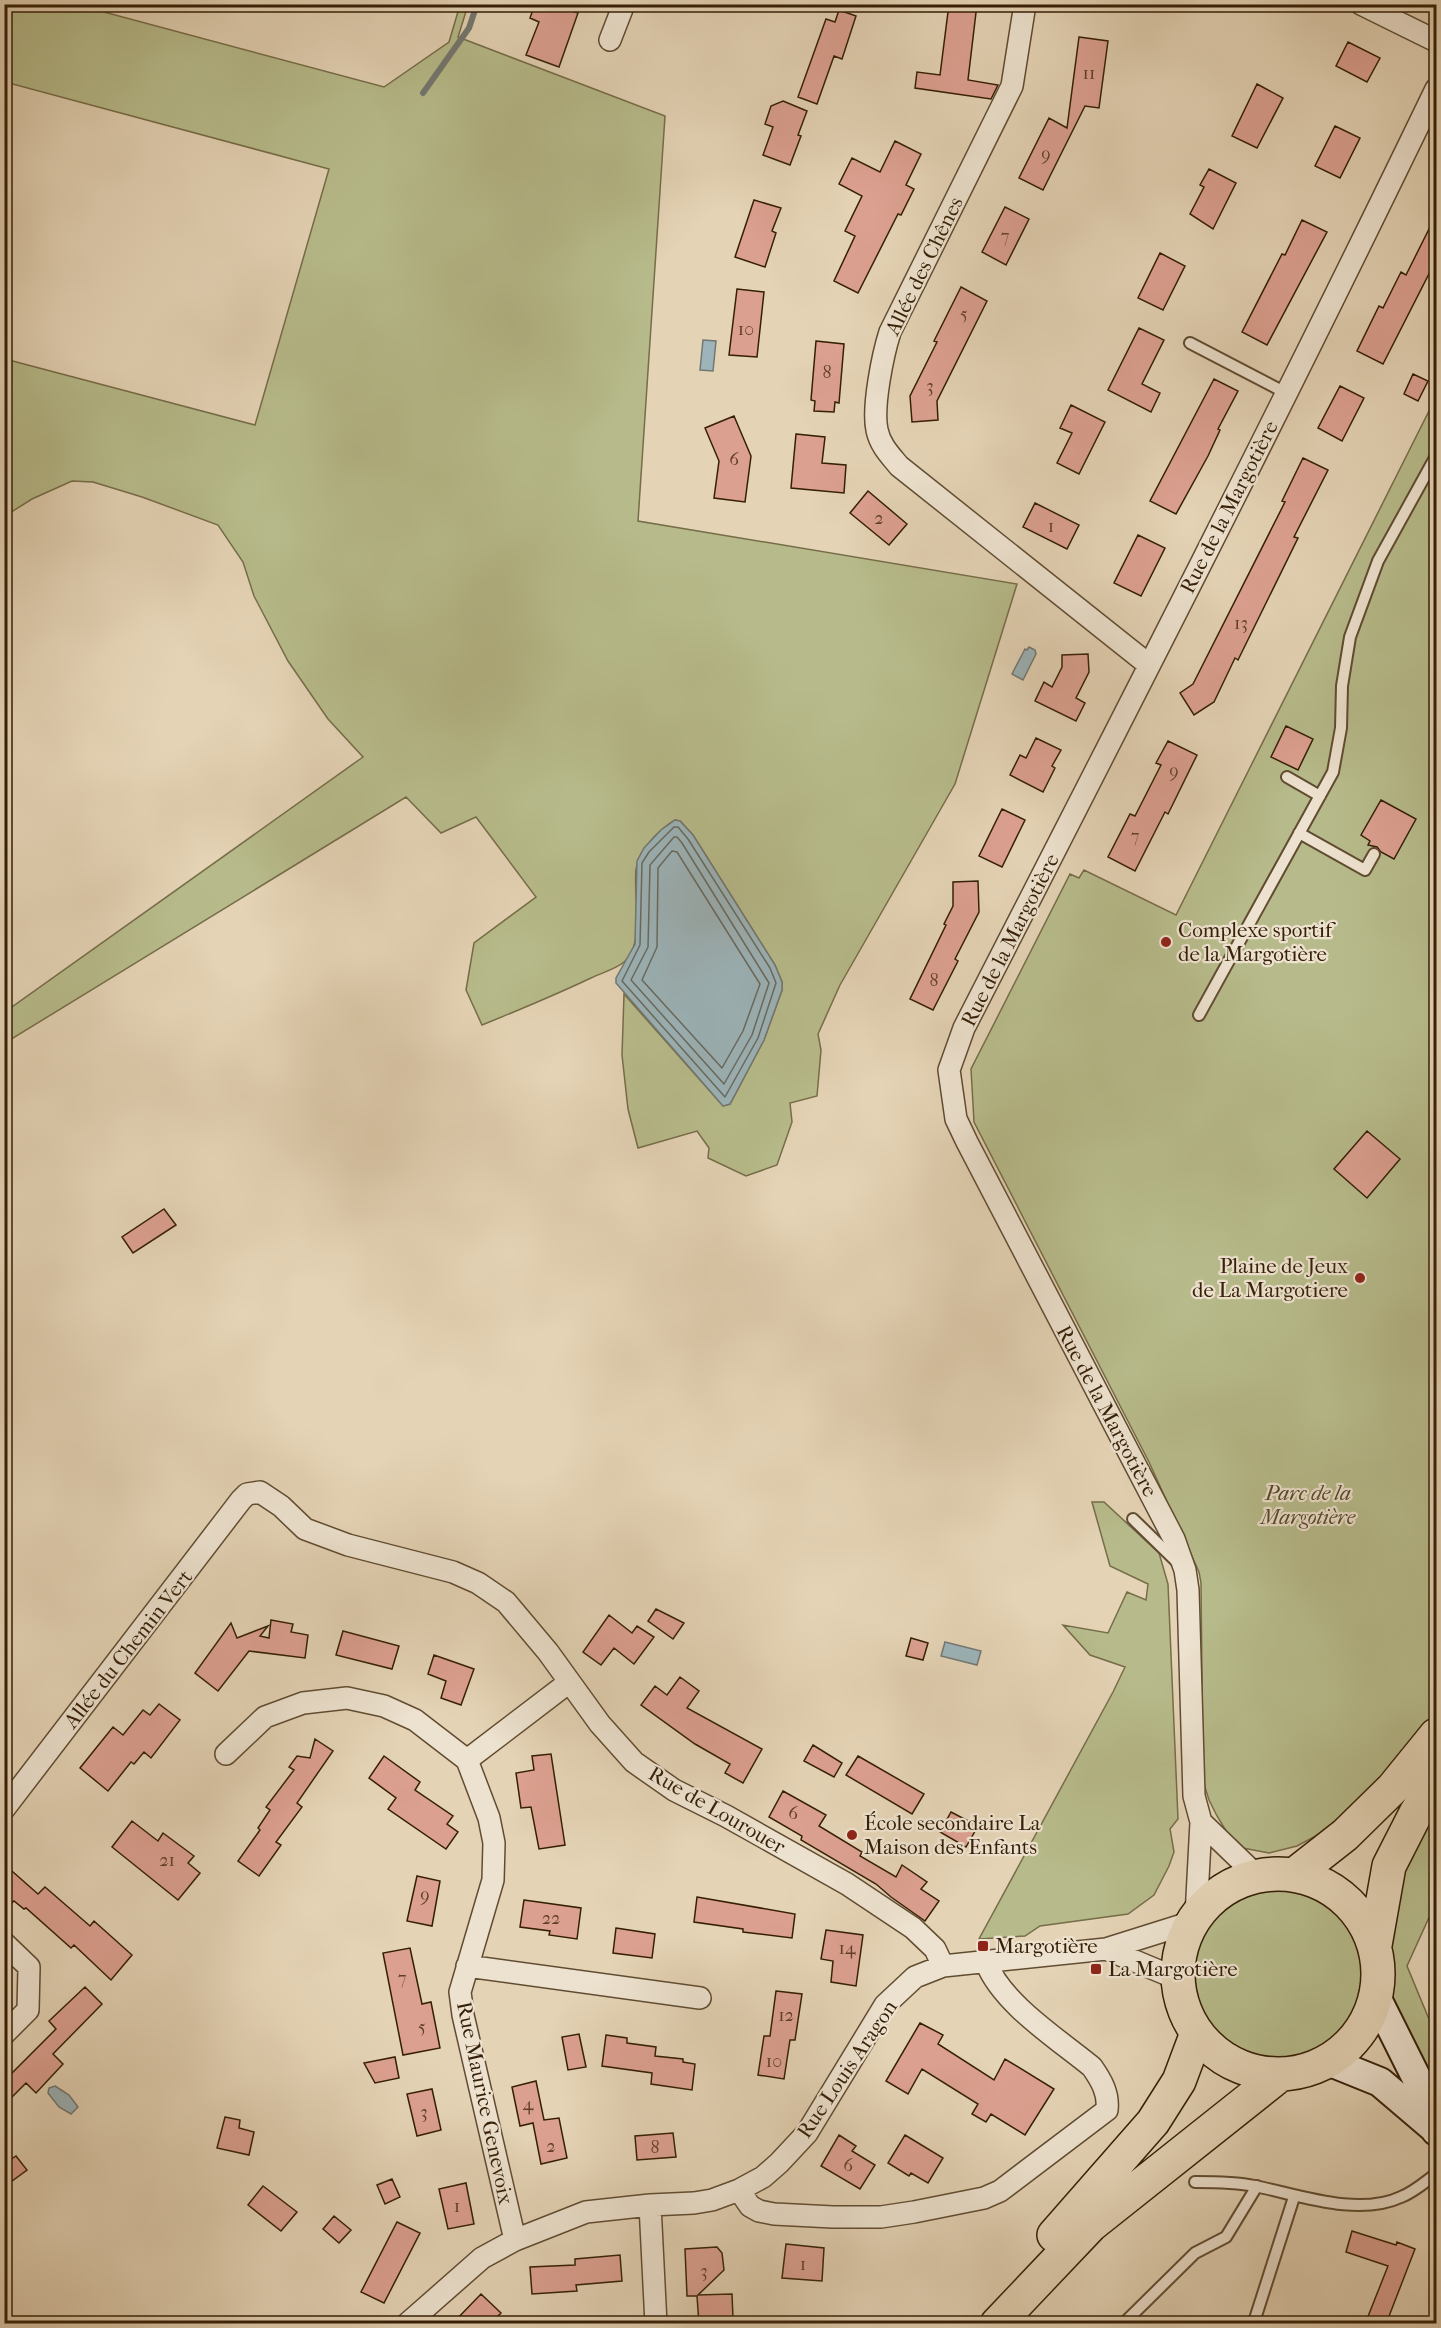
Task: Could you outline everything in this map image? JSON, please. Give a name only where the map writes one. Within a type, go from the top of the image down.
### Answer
[{"type":"main road","points":[[1294,1875],[1345,1835],[1393,1788],[1437,1735]]},
{"type":"main road","points":[[1375,1946],[1389,1866],[1416,1813],[1437,1783]]},
{"type":"main road","points":[[1294,1875],[1321,1883],[1344,1898],[1363,1920],[1375,1946],[1379,1971],[1376,1997],[1359,2034],[1328,2061],[1305,2070],[1281,2074],[1257,2072],[1234,2064],[1213,2051],[1197,2033],[1183,2007],[1178,1979],[1181,1950],[1194,1919],[1223,1890],[1257,1876],[1294,1875]]},
{"type":"main road","points":[[977,2324],[1153,2122],[1179,2082],[1197,2033]]},
{"type":"main road","points":[[997,2324],[1091,2225],[1281,2074]]},
{"type":"street","points":[[610,40],[624,4]]},
{"type":"street","name":"Allée des Chênes","points":[[1025,4],[1012,86],[890,332],[884,350],[877,430],[884,448],[899,466],[1149,665]]},
{"type":"street","points":[[1361,4],[1437,41]]},
{"type":"street","points":[[1437,47],[1437,56]]},
{"type":"street","name":"Rue de la Margotière","points":[[1194,1919],[1201,1822],[1194,1796],[1188,1590],[1185,1570],[1174,1539],[959,1127],[950,1092],[949,1071],[964,1028],[1149,665],[1437,89]]},
{"type":"street","name":"Rue de Lourouer","points":[[253,1492],[266,1495],[305,1529],[348,1545],[453,1572],[478,1583],[506,1602],[548,1652],[568,1683],[600,1724],[634,1762],[674,1790],[726,1816],[856,1890],[913,1928],[935,1949],[943,1966]]},
{"type":"street","name":"Allée du Chemin Vert","points":[[4,1809],[241,1500],[253,1492]]},
{"type":"street","points":[[226,1754],[265,1717],[303,1703],[347,1698],[384,1706],[415,1720],[467,1760],[568,1683]]},
{"type":"street","name":"Rue Maurice Genevoix","points":[[467,1760],[489,1818],[494,1843],[493,1880],[460,1992],[463,2015],[515,2240]]},
{"type":"street","points":[[1201,1822],[1257,1876]]},
{"type":"street","name":"Rue Louis Aragon","points":[[407,2324],[482,2258],[515,2240],[586,2212],[712,2200],[739,2190],[763,2177],[807,2133],[885,2006],[915,1977],[943,1966],[1106,1949],[1194,1919]]},
{"type":"street","points":[[4,1943],[28,1967],[28,2010],[4,2034]]},
{"type":"street","name":"Rue Louis Aragon","points":[[1106,1949],[1178,1979]]},
{"type":"street","points":[[739,2190],[750,2206],[774,2214],[857,2217],[914,2212],[984,2198],[1000,2191],[1061,2144],[1097,2120],[1107,2110],[1108,2101],[1099,2076],[1092,2067],[1019,2006],[992,1976],[986,1962]]},
{"type":"street","points":[[467,1966],[700,1998]]},
{"type":"street","points":[[1376,1997],[1422,2089],[1436,2131]]},
{"type":"street","points":[[1328,2061],[1380,2082],[1436,2131]]},
{"type":"street","points":[[650,2205],[656,2324]]},
{"type":"lane","points":[[1190,344],[1286,393]]},
{"type":"lane","points":[[1199,1015],[1334,772],[1341,728],[1342,686],[1350,637],[1378,561],[1437,456]]},
{"type":"lane","points":[[1287,777],[1320,796]]},
{"type":"lane","points":[[1299,833],[1365,870],[1374,854]]},
{"type":"lane","points":[[1133,1519],[1185,1570]]},
{"type":"lane","points":[[1195,2182],[1230,2182],[1257,2186],[1294,2197],[1367,2206],[1401,2198],[1437,2174]]},
{"type":"lane","points":[[1123,2324],[1194,2253],[1226,2237],[1257,2186]]},
{"type":"lane","points":[[1254,2322],[1294,2197]]},
{"type":"green space","points":[[5,5],[78,5],[384,87],[449,42],[460,5],[468,5],[458,37],[665,116],[638,521],[1017,584],[955,784],[840,985],[818,1034],[821,1050],[817,1096],[790,1103],[792,1122],[777,1165],[746,1176],[708,1158],[709,1148],[697,1131],[638,1148],[628,1109],[622,1055],[624,994],[723,1106],[730,1104],[764,1040],[782,990],[782,982],[775,965],[693,835],[680,821],[675,820],[650,841],[638,862],[635,879],[636,932],[630,954],[624,962],[613,969],[482,1025],[466,990],[474,943],[536,897],[476,817],[441,833],[406,797],[5,1043],[5,1012],[363,757],[328,719],[288,661],[254,596],[243,562],[218,525],[93,482],[72,481],[32,499],[5,516],[5,359],[255,425],[329,169],[5,82]]},
{"type":"green space","name":"Parc de la Margotière","points":[[1436,397],[1436,1712],[1390,1775],[1325,1831],[1297,1846],[1269,1853],[1243,1848],[1228,1834],[1209,1800],[1203,1781],[1199,1572],[1149,1462],[974,1122],[971,1069],[1070,874],[1079,878],[1084,870],[1176,915]]},
{"type":"green space","points":[[1092,1502],[1104,1502],[1159,1553],[1168,1584],[1178,1819],[1170,1829],[1174,1852],[1154,1895],[1128,1914],[1040,1926],[1025,1936],[979,1939],[1125,1667],[1090,1655],[1063,1625],[1108,1633],[1127,1592],[1146,1600],[1148,1584],[1110,1566]]},
{"type":"green space","points":[[1436,1797],[1436,1902],[1407,1966],[1436,2036],[1436,2085],[1423,2059],[1402,2029],[1394,2011],[1391,1994],[1392,1945],[1388,1906]]},
{"type":"green space","points":[[1278,1874],[1297,1876],[1316,1882],[1349,1903],[1370,1936],[1376,1955],[1378,1974],[1376,1993],[1370,2012],[1349,2045],[1316,2066],[1297,2072],[1278,2074],[1259,2072],[1240,2066],[1207,2045],[1186,2012],[1180,1993],[1178,1974],[1180,1955],[1186,1936],[1207,1903],[1240,1882],[1259,1876]]},
{"type":"water","points":[[703,340],[716,341],[713,371],[700,370]]},
{"type":"water","points":[[1029,647],[1035,650],[1036,654],[1023,680],[1012,674],[1025,649]]},
{"type":"water","points":[[675,820],[680,821],[693,835],[775,965],[782,982],[782,990],[764,1040],[730,1104],[723,1106],[616,983],[616,978],[635,944],[637,861],[644,848],[661,830]]},
{"type":"water","points":[[945,1642],[981,1651],[977,1665],[941,1656]]},
{"type":"water","points":[[55,2086],[69,2095],[78,2107],[71,2114],[59,2107],[48,2093],[49,2088]]},
{"type":"building","points":[[535,4],[554,4],[578,13],[559,67],[526,55],[539,22],[530,18]]},
{"type":"building","points":[[949,4],[977,4],[968,80],[998,85],[991,99],[915,88],[917,72],[940,75]]},
{"type":"building","points":[[839,10],[856,16],[842,59],[834,56],[817,104],[798,97],[826,19],[835,22]]},
{"type":"building","points":[[1079,37],[1108,41],[1099,108],[1085,106],[1043,190],[1019,178],[1049,118],[1067,128]]},
{"type":"building","points":[[1348,42],[1380,58],[1367,82],[1336,66]]},
{"type":"building","points":[[1257,84],[1283,98],[1257,148],[1232,136]]},
{"type":"building","points":[[783,101],[807,111],[790,165],[763,155],[773,127],[765,124],[771,106]]},
{"type":"building","points":[[1335,126],[1360,138],[1340,178],[1315,166]]},
{"type":"building","points":[[895,141],[921,154],[906,185],[914,189],[901,215],[898,214],[858,293],[834,281],[855,236],[845,231],[862,196],[839,184],[852,158],[880,172]]},
{"type":"building","points":[[1209,169],[1236,183],[1213,229],[1190,214],[1204,187],[1200,185]]},
{"type":"building","points":[[754,200],[781,208],[772,231],[776,233],[765,267],[735,257]]},
{"type":"building","points":[[1005,207],[1029,219],[1006,265],[982,252]]},
{"type":"building","points":[[1437,213],[1437,258],[1383,364],[1357,351],[1379,306],[1383,308],[1401,272],[1406,275]]},
{"type":"building","points":[[1302,220],[1327,232],[1267,345],[1242,332]]},
{"type":"building","points":[[1160,253],[1185,266],[1163,310],[1138,298]]},
{"type":"building","points":[[961,287],[987,301],[937,401],[938,420],[912,422],[910,396]]},
{"type":"building","points":[[737,289],[764,292],[757,357],[729,355]]},
{"type":"building","points":[[1139,328],[1164,340],[1142,384],[1160,393],[1151,412],[1108,390]]},
{"type":"building","points":[[816,341],[844,344],[839,403],[835,402],[834,412],[814,411],[815,401],[811,400]]},
{"type":"building","points":[[1413,374],[1428,381],[1418,401],[1404,394]]},
{"type":"building","points":[[1214,379],[1238,391],[1218,429],[1220,430],[1208,456],[1176,514],[1150,501]]},
{"type":"building","points":[[1340,386],[1364,398],[1342,441],[1318,428]]},
{"type":"building","points":[[1071,405],[1105,422],[1079,474],[1057,463],[1072,433],[1060,428]]},
{"type":"building","points":[[734,416],[751,456],[745,502],[714,498],[719,461],[705,428]]},
{"type":"building","points":[[796,434],[825,437],[822,463],[846,465],[844,493],[791,488]]},
{"type":"building","points":[[1303,458],[1328,470],[1294,537],[1298,538],[1238,660],[1235,658],[1214,702],[1194,715],[1180,693],[1193,684],[1285,502],[1282,501]]},
{"type":"building","points":[[868,491],[907,524],[889,545],[850,513]]},
{"type":"building","points":[[1035,503],[1079,525],[1067,549],[1023,527]]},
{"type":"building","points":[[1138,535],[1165,548],[1141,596],[1114,583]]},
{"type":"building","points":[[1088,654],[1089,672],[1076,698],[1085,703],[1076,721],[1035,701],[1044,682],[1052,687],[1062,667],[1062,655]]},
{"type":"building","points":[[1286,726],[1313,739],[1298,770],[1271,757]]},
{"type":"building","points":[[1036,738],[1061,750],[1052,766],[1055,768],[1043,792],[1010,775],[1020,755],[1026,758]]},
{"type":"building","points":[[1168,741],[1197,755],[1168,814],[1165,812],[1135,871],[1108,857],[1130,814],[1135,816],[1161,765],[1156,763]]},
{"type":"building","points":[[1381,800],[1416,819],[1394,859],[1377,847],[1368,845],[1370,841],[1361,835]]},
{"type":"building","points":[[1002,809],[1025,820],[1002,867],[979,856]]},
{"type":"building","points":[[978,881],[979,912],[955,959],[958,961],[933,1010],[910,999],[953,906],[953,882]]},
{"type":"building","points":[[1367,1131],[1400,1159],[1367,1198],[1334,1169]]},
{"type":"building","points":[[164,1209],[176,1225],[133,1253],[122,1237]]},
{"type":"building","points":[[656,1609],[684,1623],[673,1639],[648,1621]]},
{"type":"building","points":[[609,1615],[632,1633],[637,1626],[654,1637],[634,1664],[614,1648],[601,1665],[583,1652]]},
{"type":"building","points":[[271,1620],[293,1624],[291,1632],[308,1635],[305,1658],[249,1651],[218,1691],[195,1673],[231,1623],[237,1638],[268,1626],[260,1636],[269,1638]]},
{"type":"building","points":[[343,1631],[399,1646],[392,1669],[336,1655]]},
{"type":"building","points":[[911,1638],[928,1643],[923,1660],[906,1656]]},
{"type":"building","points":[[434,1655],[474,1669],[461,1705],[441,1698],[446,1681],[428,1674]]},
{"type":"building","points":[[680,1677],[699,1691],[687,1708],[762,1749],[743,1783],[725,1773],[730,1764],[695,1744],[641,1705],[655,1686],[667,1695]]},
{"type":"building","points":[[159,1704],[180,1720],[151,1758],[144,1752],[134,1764],[131,1762],[108,1791],[80,1768],[113,1727],[123,1735],[143,1710],[150,1715]]},
{"type":"building","points":[[315,1739],[333,1751],[297,1803],[302,1807],[276,1842],[281,1845],[259,1876],[238,1861],[260,1830],[258,1828],[270,1810],[266,1807],[294,1770],[289,1767],[297,1756],[310,1758]]},
{"type":"building","points":[[813,1745],[842,1763],[834,1777],[804,1761]]},
{"type":"building","points":[[551,1754],[565,1845],[539,1849],[531,1807],[521,1808],[516,1773],[534,1770],[532,1756]]},
{"type":"building","points":[[384,1756],[420,1782],[415,1790],[453,1816],[447,1824],[458,1832],[446,1849],[388,1809],[396,1798],[369,1778]]},
{"type":"building","points":[[858,1756],[924,1794],[912,1814],[846,1775]]},
{"type":"building","points":[[783,1791],[826,1815],[819,1826],[862,1852],[860,1856],[896,1877],[902,1865],[927,1882],[921,1889],[939,1901],[925,1921],[876,1884],[801,1840],[802,1836],[769,1817]]},
{"type":"building","points":[[951,1812],[978,1826],[966,1847],[940,1832]]},
{"type":"building","points":[[132,1821],[158,1841],[163,1833],[194,1856],[188,1863],[200,1873],[178,1900],[112,1847]]},
{"type":"building","points":[[4,1864],[38,1894],[45,1887],[90,1926],[94,1921],[132,1955],[111,1980],[74,1945],[71,1948],[26,1908],[24,1909],[14,1901],[4,1910]]},
{"type":"building","points":[[417,1876],[440,1881],[432,1926],[407,1921]]},
{"type":"building","points":[[697,1897],[795,1914],[792,1938],[743,1932],[743,1929],[694,1922]]},
{"type":"building","points":[[524,1900],[581,1908],[577,1939],[549,1935],[550,1931],[520,1927]]},
{"type":"building","points":[[616,1928],[655,1934],[652,1958],[613,1953]]},
{"type":"building","points":[[826,1930],[863,1935],[856,1986],[831,1982],[833,1961],[821,1959]]},
{"type":"building","points":[[410,1948],[422,2004],[431,2002],[440,2048],[403,2055],[383,1953]]},
{"type":"building","points":[[85,1987],[102,2004],[53,2054],[63,2064],[36,2093],[26,2083],[4,2105],[4,2081],[56,2029],[49,2021]]},
{"type":"building","points":[[776,1991],[802,1994],[795,2040],[790,2040],[784,2079],[758,2075],[764,2036],[770,2036]]},
{"type":"building","points":[[920,2023],[943,2035],[938,2044],[994,2080],[1005,2059],[1054,2089],[1025,2135],[991,2114],[986,2122],[972,2114],[978,2104],[922,2069],[908,2094],[886,2081]]},
{"type":"building","points":[[579,2034],[586,2067],[568,2070],[562,2037]]},
{"type":"building","points":[[606,2035],[627,2038],[627,2043],[656,2047],[655,2056],[683,2059],[683,2062],[695,2064],[692,2090],[651,2084],[652,2073],[602,2066]]},
{"type":"building","points":[[395,2057],[399,2078],[375,2083],[364,2063]]},
{"type":"building","points":[[536,2081],[544,2120],[559,2118],[567,2158],[541,2164],[533,2123],[520,2126],[512,2087]]},
{"type":"building","points":[[432,2089],[441,2130],[417,2136],[407,2094]]},
{"type":"building","points":[[225,2117],[240,2120],[239,2128],[254,2132],[249,2155],[217,2148]]},
{"type":"building","points":[[673,2133],[676,2157],[637,2160],[635,2136]]},
{"type":"building","points":[[839,2135],[856,2146],[852,2151],[875,2165],[860,2189],[821,2166]]},
{"type":"building","points":[[905,2135],[943,2158],[928,2183],[911,2173],[909,2176],[888,2163]]},
{"type":"building","points":[[16,2156],[27,2170],[12,2181],[4,2171],[4,2164]]},
{"type":"building","points":[[392,2179],[400,2197],[385,2204],[377,2185]]},
{"type":"building","points":[[466,2183],[474,2224],[448,2229],[439,2189]]},
{"type":"building","points":[[263,2186],[297,2212],[281,2231],[248,2205]]},
{"type":"building","points":[[334,2216],[351,2230],[339,2243],[323,2229]]},
{"type":"building","points":[[397,2222],[420,2233],[384,2303],[361,2292]]},
{"type":"building","points":[[1352,2231],[1415,2249],[1386,2324],[1365,2324],[1388,2266],[1346,2252]]},
{"type":"building","points":[[786,2244],[824,2248],[822,2281],[782,2278]]},
{"type":"building","points":[[717,2247],[722,2253],[724,2270],[698,2295],[732,2294],[733,2318],[726,2318],[726,2324],[699,2324],[697,2296],[687,2296],[685,2249]]},
{"type":"building","points":[[620,2255],[622,2281],[576,2285],[577,2291],[532,2294],[530,2267],[575,2265],[575,2259]]},
{"type":"building","points":[[481,2294],[501,2313],[490,2324],[452,2324]]},
{"type":"waterway","points":[[423,93],[469,28],[477,4]]},
{"type":"place","name":"Complexe sportif de la Margotière","points":[[1166,942]]},
{"type":"place","name":"Plaine de Jeux de La Margotiere","points":[[1360,1278]]},
{"type":"place","name":"École secondaire La Maison des Enfants","points":[[852,1835]]},
{"type":"place","name":"Margotière","points":[[983,1946]]},
{"type":"place","name":"La Margotière","points":[[1096,1969]]}]
